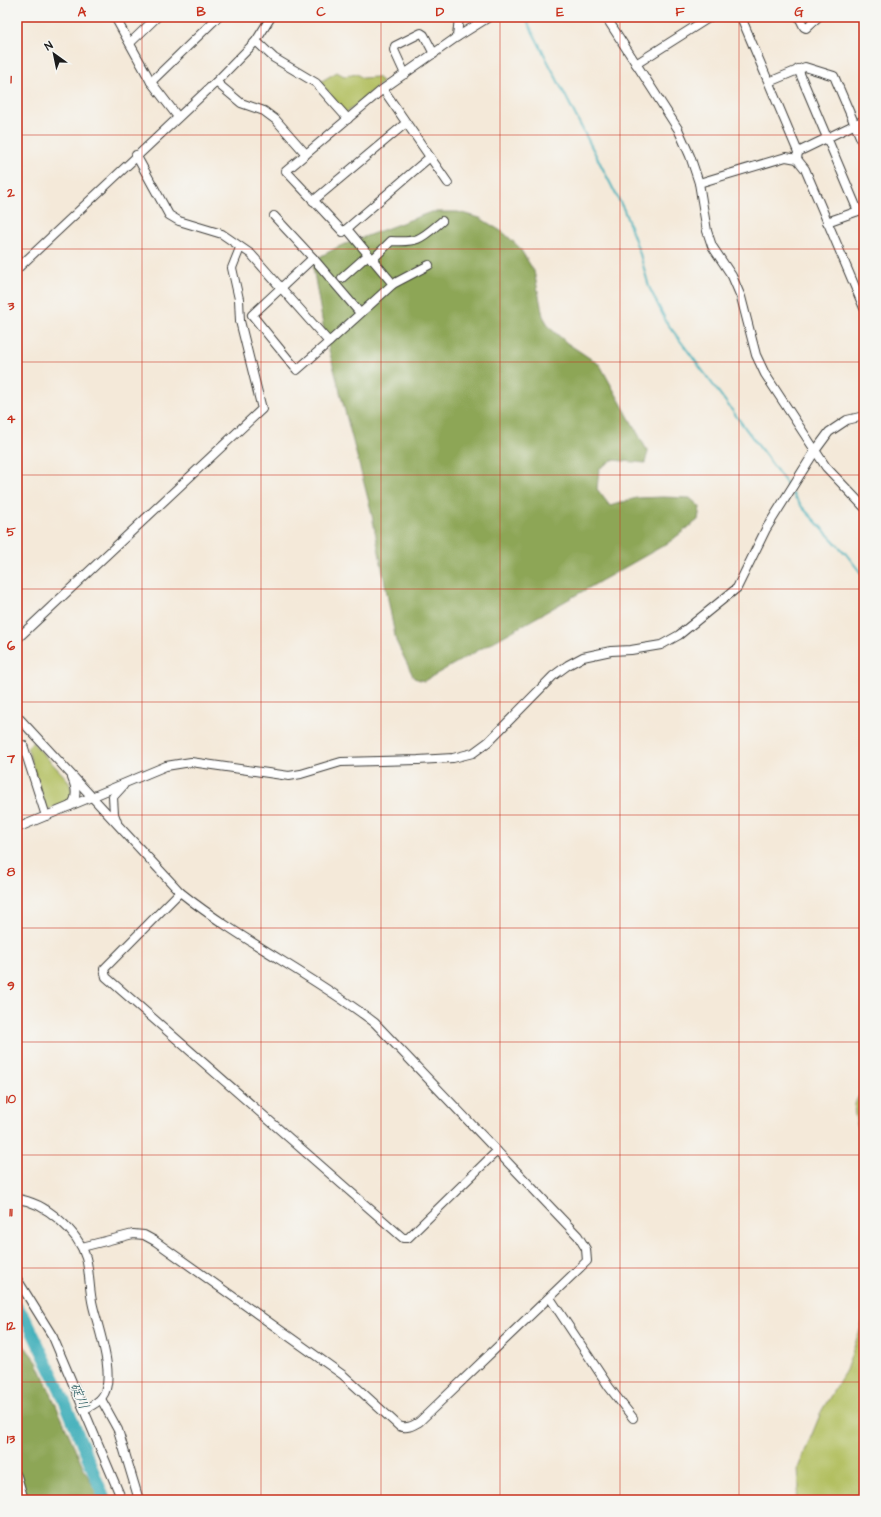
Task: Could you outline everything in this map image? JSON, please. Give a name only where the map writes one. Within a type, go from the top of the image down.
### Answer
[{"type":"street","points":[[115,17],[151,82],[178,117]]},
{"type":"street","points":[[130,43],[157,17]]},
{"type":"street","points":[[151,82],[218,17]]},
{"type":"street","points":[[17,269],[216,82],[256,41],[271,17]]},
{"type":"street","points":[[457,37],[459,17]]},
{"type":"street","points":[[430,157],[343,232],[286,171],[383,89],[457,37],[489,17]]},
{"type":"street","points":[[606,17],[678,129],[690,156],[699,183],[707,231],[712,246],[732,276],[741,297],[759,362],[765,374],[826,467],[864,506]]},
{"type":"street","points":[[636,64],[710,17]]},
{"type":"street","points":[[741,17],[769,82],[798,156],[805,169],[864,308]]},
{"type":"street","points":[[799,17],[806,28],[818,17]]},
{"type":"street","points":[[405,74],[394,50],[395,46],[421,33],[424,35],[434,54]]},
{"type":"street","points":[[256,41],[274,58],[316,84],[348,119]]},
{"type":"street","points":[[769,82],[805,67],[834,76],[864,146]]},
{"type":"street","points":[[798,70],[861,210],[827,222]]},
{"type":"street","points":[[216,82],[240,103],[264,112],[276,120],[306,154]]},
{"type":"street","points":[[383,89],[448,183]]},
{"type":"street","points":[[699,183],[786,157],[798,156],[828,137],[864,120]]},
{"type":"street","points":[[313,201],[406,123]]},
{"type":"street","points":[[136,156],[169,216],[179,221],[222,234],[240,248],[251,254],[329,342]]},
{"type":"street","points":[[274,216],[360,312]]},
{"type":"street","points":[[342,278],[391,241],[409,242],[421,238],[442,221]]},
{"type":"street","points":[[347,229],[392,284]]},
{"type":"street","points":[[17,639],[262,409],[240,321],[239,299],[232,268],[240,248]]},
{"type":"street","points":[[312,258],[252,316],[297,370],[392,284],[429,264]]},
{"type":"street","points":[[17,828],[166,766],[185,762],[289,776],[302,774],[341,762],[453,758],[473,753],[488,742],[553,676],[568,664],[583,657],[611,651],[631,650],[661,645],[679,635],[737,588],[766,529],[815,451],[835,426],[847,420],[864,416]]},
{"type":"street","points":[[17,716],[91,798],[180,892],[210,916],[350,1004],[375,1023],[578,1236],[586,1249],[587,1261],[419,1422],[411,1427],[404,1428],[399,1426],[343,1375],[155,1241],[144,1235],[133,1234],[82,1247]]},
{"type":"street","points":[[17,747],[23,745],[46,816]]},
{"type":"street","points":[[67,808],[72,804],[76,794],[71,775]]},
{"type":"street","points":[[119,828],[114,814],[113,797],[118,789],[130,781]]},
{"type":"street","points":[[180,892],[104,969],[106,978],[404,1238],[408,1238],[497,1151]]},
{"type":"street","points":[[17,1199],[26,1201],[55,1215],[67,1227],[82,1247],[86,1258],[92,1304],[107,1360],[106,1386],[101,1399],[85,1409]]},
{"type":"street","points":[[17,1279],[53,1337],[85,1409],[122,1500]]},
{"type":"street","points":[[550,1298],[609,1388],[633,1418]]},
{"type":"street","points":[[101,1399],[118,1430],[139,1500]]},
{"type":"street","points":[[17,1476],[24,1500]]},
{"type":"green space","points":[[337,72],[344,76],[357,74],[362,78],[377,77],[383,82],[346,113],[320,82]]},
{"type":"green space","points":[[431,212],[458,212],[480,218],[504,233],[519,247],[534,271],[543,316],[550,328],[567,343],[600,365],[648,452],[645,463],[612,460],[599,469],[597,489],[610,506],[636,498],[663,497],[690,498],[700,507],[698,520],[668,543],[424,681],[414,678],[396,641],[371,510],[324,331],[313,267],[321,256],[340,246]]},
{"type":"green space","points":[[32,742],[70,784],[70,800],[47,811],[27,747]]},
{"type":"green space","points":[[864,1091],[864,1143],[855,1116],[855,1109],[856,1102]]},
{"type":"green space","points":[[864,1318],[864,1500],[796,1500],[799,1486],[798,1468],[822,1410],[846,1370]]},
{"type":"green space","points":[[17,1337],[37,1362],[85,1471],[101,1500],[17,1500]]},
{"type":"waterway","points":[[525,17],[624,210],[640,254],[649,287],[667,323],[789,487]]},
{"type":"waterway","points":[[792,493],[802,507],[846,554],[864,577]]},
{"type":"waterway","name":"碇川","points":[[17,1307],[26,1319],[60,1390],[105,1500]]}]
